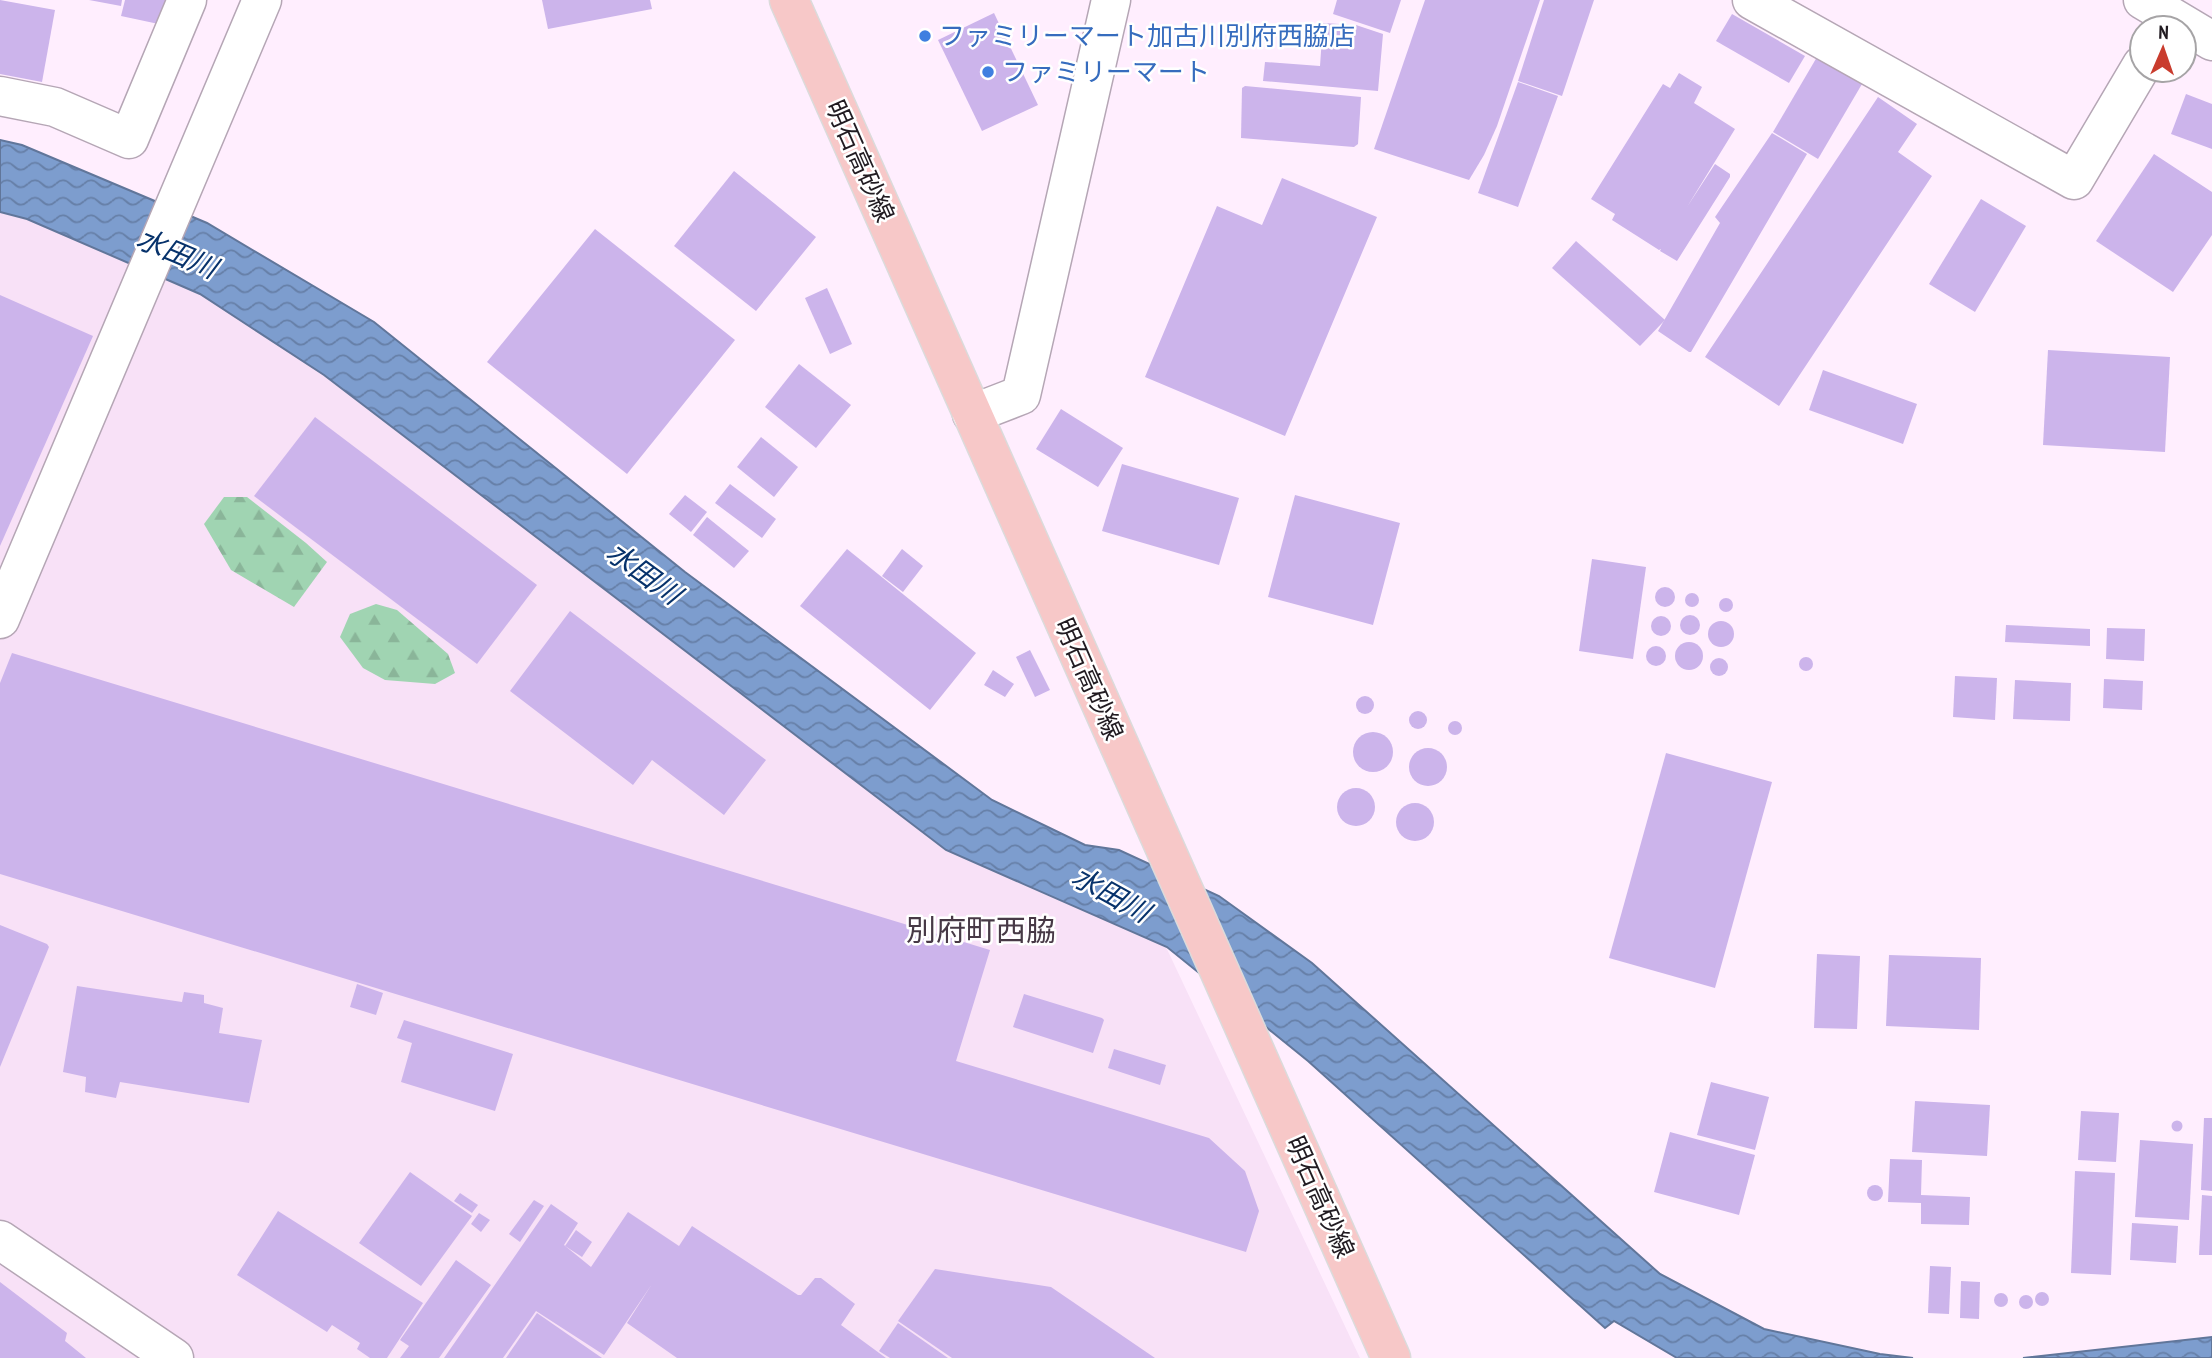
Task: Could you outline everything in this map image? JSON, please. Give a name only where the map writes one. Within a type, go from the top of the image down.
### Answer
[{"type":"main road","name":"明石高砂線","points":[[789,0],[1391,1358]]},
{"type":"street","points":[[0,96],[55,107],[129,139],[187,0]]},
{"type":"street","points":[[0,619],[262,0]]},
{"type":"street","points":[[972,414],[1021,396],[1111,0]]},
{"type":"street","points":[[1752,0],[2074,180],[2131,84]]},
{"type":"street","points":[[2154,9],[2212,41]]},
{"type":"street","points":[[0,1240],[174,1358]]},
{"type":"shaded area","points":[[0,212],[27,219],[200,294],[324,375],[946,850],[1166,947],[1360,1358],[0,1358]]},
{"type":"green space","points":[[224,497],[247,497],[327,562],[294,607],[231,570],[204,524]]},
{"type":"green space","points":[[376,604],[397,610],[448,654],[455,673],[435,684],[385,680],[363,668],[340,637],[350,614]]},
{"type":"water","name":"水田川","points":[[0,140],[22,145],[207,223],[374,322],[685,572],[992,800],[1085,845],[1119,850],[1219,896],[1312,963],[1660,1274],[1764,1329],[1880,1354],[1913,1358],[1677,1358],[1614,1321],[1605,1328],[1308,1061],[1167,947],[946,850],[324,375],[200,294],[27,219],[0,212]]},
{"type":"water","points":[[2212,1337],[2212,1358],[2023,1358]]},
{"type":"building","points":[[0,0],[55,10],[42,82],[0,74]]},
{"type":"building","points":[[89,0],[122,0],[121,6]]},
{"type":"building","points":[[125,0],[175,0],[168,26],[121,16]]},
{"type":"building","points":[[542,0],[650,0],[652,9],[548,29]]},
{"type":"building","points":[[1337,0],[1401,0],[1390,33],[1333,14]]},
{"type":"building","points":[[1425,0],[1540,0],[1497,126],[1469,180],[1374,149]]},
{"type":"building","points":[[1544,0],[1594,0],[1562,96],[1518,81]]},
{"type":"building","name":"ファミリーマート","points":[[994,13],[1038,105],[982,131],[938,40]]},
{"type":"building","points":[[1732,14],[1805,56],[1789,83],[1716,41]]},
{"type":"building","points":[[1323,23],[1356,25],[1383,34],[1378,91],[1263,81],[1265,62],[1320,66]]},
{"type":"building","points":[[1817,57],[1862,84],[1818,159],[1773,132]]},
{"type":"building","points":[[1679,73],[1702,87],[1694,103],[1735,129],[1687,207],[1715,164],[1730,174],[1730,177],[1677,261],[1612,220],[1615,214],[1591,199],[1663,84],[1670,88]]},
{"type":"building","points":[[1518,82],[1558,96],[1518,207],[1478,193]]},
{"type":"building","points":[[1245,86],[1361,97],[1358,144],[1354,147],[1241,138],[1242,88]]},
{"type":"building","points":[[2186,94],[2212,104],[2212,149],[2171,134]]},
{"type":"building","points":[[1878,97],[1917,124],[1898,152],[1932,176],[1779,406],[1705,357]]},
{"type":"building","points":[[1772,133],[1807,154],[1689,352],[1658,331],[1720,223],[1715,217]]},
{"type":"building","points":[[2154,154],[2212,192],[2212,235],[2173,292],[2096,241]]},
{"type":"building","points":[[734,171],[816,237],[756,311],[674,246]]},
{"type":"building","points":[[1282,178],[1377,217],[1285,436],[1145,377],[1217,206],[1262,225]]},
{"type":"building","points":[[1981,199],[2026,226],[1975,312],[1929,284]]},
{"type":"building","points":[[595,229],[735,340],[627,474],[487,362]]},
{"type":"building","points":[[1576,241],[1665,320],[1640,346],[1552,268]]},
{"type":"building","points":[[827,288],[852,344],[830,354],[805,298]]},
{"type":"building","points":[[0,295],[93,336],[0,546]]},
{"type":"building","points":[[2048,350],[2170,357],[2165,452],[2043,445]]},
{"type":"building","points":[[799,364],[851,405],[816,448],[765,407]]},
{"type":"building","points":[[1823,370],[1917,404],[1903,444],[1809,410]]},
{"type":"building","points":[[1061,409],[1123,448],[1098,487],[1036,449]]},
{"type":"building","points":[[315,417],[537,585],[477,664],[254,496]]},
{"type":"building","points":[[761,437],[798,467],[774,497],[737,467]]},
{"type":"building","points":[[1122,464],[1239,498],[1219,565],[1102,531]]},
{"type":"building","points":[[730,484],[776,519],[762,538],[715,503]]},
{"type":"building","points":[[685,495],[707,512],[691,532],[669,514]]},
{"type":"building","points":[[1295,495],[1400,523],[1373,625],[1268,597]]},
{"type":"building","points":[[707,517],[749,551],[734,568],[693,535]]},
{"type":"building","points":[[847,549],[976,653],[930,710],[800,606]]},
{"type":"building","points":[[902,549],[923,566],[903,592],[882,576]]},
{"type":"building","points":[[1592,559],[1646,567],[1633,659],[1579,651]]},
{"type":"building","points":[[1665,587],[1672,590],[1675,597],[1672,604],[1665,607],[1658,604],[1655,597],[1658,590]]},
{"type":"building","points":[[1689,593],[1695,593],[1699,600],[1695,607],[1689,607],[1685,603],[1685,597]]},
{"type":"building","points":[[1723,598],[1729,598],[1733,605],[1729,612],[1723,612],[1719,608],[1719,602]]},
{"type":"building","points":[[570,611],[766,760],[724,815],[652,760],[633,785],[510,691]]},
{"type":"building","points":[[1690,615],[1697,618],[1700,625],[1697,632],[1690,635],[1683,632],[1680,625],[1683,618]]},
{"type":"building","points":[[1661,616],[1668,619],[1671,626],[1668,633],[1661,636],[1654,633],[1651,626],[1654,619]]},
{"type":"building","points":[[1721,621],[1730,625],[1734,634],[1730,643],[1721,647],[1712,643],[1708,634],[1712,625]]},
{"type":"building","points":[[2006,625],[2090,629],[2090,646],[2005,642]]},
{"type":"building","points":[[2107,628],[2145,629],[2144,661],[2106,659]]},
{"type":"building","points":[[1689,642],[1699,646],[1703,656],[1699,666],[1689,670],[1679,666],[1675,656],[1679,646]]},
{"type":"building","points":[[1656,646],[1663,649],[1666,656],[1663,663],[1656,666],[1649,663],[1646,656],[1649,649]]},
{"type":"building","points":[[1030,650],[1050,690],[1035,697],[1016,657]]},
{"type":"building","points":[[12,653],[990,950],[956,1061],[1209,1138],[1245,1171],[1259,1211],[1246,1252],[0,874],[0,683]]},
{"type":"building","points":[[1803,657],[1809,657],[1813,664],[1809,671],[1803,671],[1799,667],[1799,661]]},
{"type":"building","points":[[1715,658],[1723,658],[1728,667],[1726,674],[1715,676],[1710,671],[1710,663]]},
{"type":"building","points":[[993,670],[1014,684],[1005,697],[984,685]]},
{"type":"building","points":[[1955,676],[1997,678],[1995,720],[1953,717]]},
{"type":"building","points":[[2104,679],[2143,681],[2142,710],[2103,708]]},
{"type":"building","points":[[2015,680],[2071,683],[2070,721],[2013,719]]},
{"type":"building","points":[[1365,696],[1371,699],[1374,705],[1371,711],[1365,714],[1359,711],[1356,705],[1359,699]]},
{"type":"building","points":[[1418,711],[1424,714],[1427,720],[1424,726],[1418,729],[1412,726],[1409,720],[1412,714]]},
{"type":"building","points":[[1452,721],[1458,721],[1462,728],[1458,735],[1452,735],[1448,731],[1448,725]]},
{"type":"building","points":[[1373,732],[1387,738],[1393,752],[1387,766],[1373,772],[1359,766],[1353,752],[1359,738]]},
{"type":"building","points":[[1428,748],[1442,753],[1447,767],[1442,781],[1428,786],[1414,781],[1409,767],[1414,753]]},
{"type":"building","points":[[1666,753],[1772,782],[1715,988],[1609,958]]},
{"type":"building","points":[[1356,788],[1369,794],[1375,807],[1369,820],[1356,826],[1343,820],[1337,807],[1343,794]]},
{"type":"building","points":[[1415,803],[1428,809],[1434,822],[1428,835],[1415,841],[1402,835],[1396,822],[1402,809]]},
{"type":"building","points":[[0,925],[49,947],[0,1067]]},
{"type":"building","points":[[1817,954],[1860,956],[1857,1029],[1814,1028]]},
{"type":"building","points":[[1889,955],[1981,958],[1979,1030],[1886,1026]]},
{"type":"building","points":[[357,984],[383,993],[376,1015],[350,1007]]},
{"type":"building","points":[[77,986],[182,1002],[184,992],[204,995],[204,1003],[223,1008],[219,1033],[262,1040],[249,1103],[120,1082],[116,1098],[85,1092],[86,1077],[63,1072]]},
{"type":"building","points":[[1024,994],[1102,1018],[1104,1020],[1093,1053],[1013,1027]]},
{"type":"building","points":[[404,1020],[513,1054],[495,1111],[401,1082],[412,1043],[397,1038]]},
{"type":"building","points":[[1114,1049],[1166,1065],[1160,1085],[1108,1068]]},
{"type":"building","points":[[1711,1082],[1769,1097],[1755,1150],[1697,1135]]},
{"type":"building","points":[[1915,1101],[1990,1105],[1987,1156],[1912,1152]]},
{"type":"building","points":[[2081,1111],[2119,1113],[2116,1162],[2078,1160]]},
{"type":"building","points":[[2204,1118],[2212,1118],[2212,1191],[2201,1190]]},
{"type":"building","points":[[2177,1120],[2183,1126],[2177,1132],[2171,1126]]},
{"type":"building","points":[[1670,1132],[1755,1155],[1739,1215],[1654,1192]]},
{"type":"building","points":[[2140,1140],[2193,1144],[2189,1220],[2135,1217]]},
{"type":"building","points":[[1890,1159],[1922,1160],[1921,1195],[1970,1197],[1969,1225],[1921,1224],[1921,1203],[1888,1202]]},
{"type":"building","points":[[2075,1171],[2115,1173],[2111,1275],[2071,1273]]},
{"type":"building","points":[[410,1172],[472,1216],[421,1286],[359,1243]]},
{"type":"building","points":[[1872,1185],[1878,1185],[1883,1193],[1881,1199],[1872,1201],[1867,1196],[1867,1190]]},
{"type":"building","points":[[460,1193],[478,1205],[472,1213],[454,1201]]},
{"type":"building","points":[[2202,1195],[2212,1196],[2212,1255],[2199,1255]]},
{"type":"building","points":[[534,1200],[544,1206],[520,1242],[509,1234]]},
{"type":"building","points":[[551,1204],[578,1223],[564,1245],[591,1267],[628,1212],[679,1246],[692,1226],[798,1295],[801,1295],[815,1278],[821,1278],[855,1304],[841,1325],[886,1358],[677,1358],[627,1323],[652,1284],[604,1355],[536,1311],[503,1358],[444,1358]]},
{"type":"building","points":[[278,1211],[423,1303],[387,1358],[370,1358],[357,1349],[360,1343],[332,1325],[327,1332],[237,1275]]},
{"type":"building","points":[[479,1213],[490,1220],[481,1232],[471,1224]]},
{"type":"building","points":[[2132,1223],[2178,1226],[2176,1263],[2130,1260]]},
{"type":"building","points":[[576,1230],[592,1242],[582,1257],[565,1246]]},
{"type":"building","points":[[456,1260],[491,1285],[439,1358],[400,1358],[409,1346],[400,1340]]},
{"type":"building","points":[[1930,1266],[1951,1267],[1949,1314],[1928,1313]]},
{"type":"building","points":[[935,1269],[1051,1287],[1155,1358],[952,1358],[898,1321]]},
{"type":"building","points":[[1961,1281],[1980,1282],[1979,1319],[1960,1318]]},
{"type":"building","points":[[0,1282],[67,1333],[65,1341],[86,1358],[0,1358]]},
{"type":"building","points":[[2042,1292],[2047,1294],[2047,1304],[2042,1306],[2037,1304],[2035,1299],[2037,1294]]},
{"type":"building","points":[[1998,1293],[2004,1293],[2008,1300],[2004,1307],[1998,1307],[1994,1303],[1994,1297]]},
{"type":"building","points":[[2023,1295],[2029,1295],[2033,1302],[2029,1309],[2023,1309],[2019,1305],[2019,1299]]},
{"type":"building","points":[[537,1313],[602,1358],[506,1358]]},
{"type":"building","points":[[898,1323],[948,1358],[890,1358],[879,1351]]},
{"type":"place","name":"ファミリーマート加古川別府西脇店","points":[[925,36]]},
{"type":"place","name":"ファミリーマート","points":[[988,72]]},
{"type":"district","name":"別府町西脇","points":[[981,931]]}]
